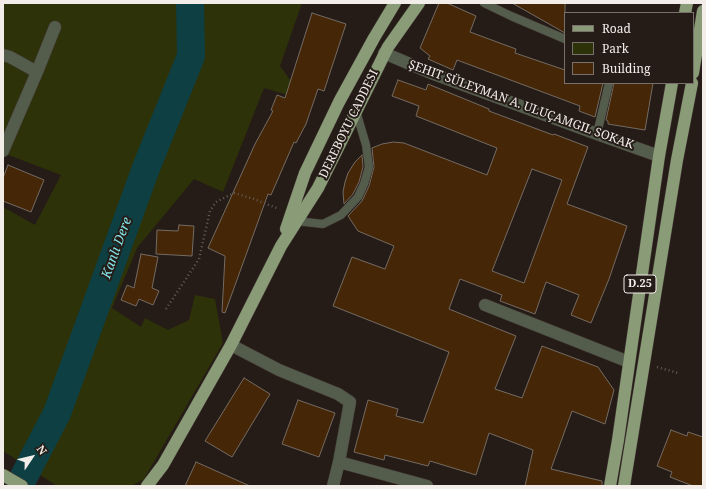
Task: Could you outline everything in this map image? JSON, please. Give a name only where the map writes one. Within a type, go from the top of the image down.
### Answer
[{"type":"main road","name":"DEREBOYU CADDESI","points":[[154,486],[163,465],[231,345],[281,246],[294,218],[305,172],[339,102],[395,3]]},
{"type":"main road","name":"DEREBOYU CADDESI","points":[[294,218],[318,188],[384,53],[419,3]]},
{"type":"main road","points":[[694,68],[703,12]]},
{"type":"main road","name":"D.25","points":[[610,486],[659,156],[672,84]]},
{"type":"main road","name":"D.25","points":[[624,486],[677,160],[692,84]]},
{"type":"main road","name":"DEREBOYU CADDESI","points":[[147,486],[163,465]]},
{"type":"main road","points":[[140,486],[163,465]]},
{"type":"main road","points":[[3,475],[22,486]]},
{"type":"street","points":[[3,151],[38,72],[55,27]]},
{"type":"street","name":"ŞEHIT SÜLEYMAN A. ULUÇAMGIL SOKAK","points":[[384,53],[432,73],[659,156]]},
{"type":"street","points":[[3,55],[10,57],[38,72]]},
{"type":"street","points":[[485,305],[629,362]]},
{"type":"street","points":[[231,345],[279,370],[338,394],[350,402],[333,486]]},
{"type":"street","points":[[339,462],[427,486]]},
{"type":"lane","points":[[484,3],[564,39]]},
{"type":"lane","points":[[597,134],[610,84]]},
{"type":"lane","points":[[294,218],[324,224],[341,215],[358,197],[369,168],[366,145],[356,111]]},
{"type":"path","points":[[166,309],[199,259],[208,216],[216,202],[234,193],[254,199],[294,218]]},
{"type":"path","points":[[645,364],[678,373]]},
{"type":"green space","points":[[3,3],[302,3],[280,66],[296,88],[292,96],[264,88],[223,192],[194,179],[137,248],[112,308],[141,327],[145,318],[168,330],[189,320],[195,295],[215,299],[223,343],[144,479],[131,486],[57,486],[3,451],[3,207],[35,225],[61,175],[3,153]]},
{"type":"building","points":[[439,3],[447,3],[476,16],[470,32],[516,49],[515,53],[564,70],[564,84],[603,84],[595,117],[579,111],[580,106],[457,60],[453,70],[428,59],[430,56],[420,48]]},
{"type":"building","points":[[512,3],[565,3],[564,32]]},
{"type":"building","points":[[312,13],[346,24],[324,91],[318,89],[306,124],[296,143],[294,142],[271,195],[268,194],[225,313],[222,312],[225,256],[208,248],[255,144],[273,111],[271,110],[277,95],[285,98]]},
{"type":"building","points":[[398,80],[426,90],[428,84],[489,109],[489,111],[588,147],[567,204],[627,226],[609,279],[591,323],[571,315],[579,295],[546,282],[535,314],[500,301],[502,295],[460,279],[449,309],[516,336],[495,389],[522,398],[542,346],[598,367],[614,390],[605,424],[572,411],[551,469],[602,481],[602,486],[525,486],[533,450],[489,433],[476,475],[430,461],[428,466],[385,455],[384,460],[354,452],[368,400],[398,409],[396,416],[423,423],[449,352],[333,306],[352,257],[385,269],[394,246],[358,231],[348,216],[362,201],[369,186],[374,167],[372,148],[393,142],[404,143],[487,175],[497,148],[416,116],[419,106],[392,96]],"holes":[[[532,169],[562,180],[524,283],[492,271]]]},
{"type":"building","points":[[614,84],[653,84],[645,130],[608,124],[608,121],[606,120]]},
{"type":"building","points":[[362,155],[363,167],[359,182],[353,194],[344,204],[343,192],[348,173],[355,162]]},
{"type":"building","points":[[8,165],[44,180],[31,212],[3,201],[3,178]]},
{"type":"building","points":[[179,225],[194,226],[192,256],[156,254],[157,230],[178,231]]},
{"type":"building","points":[[141,254],[158,257],[152,288],[159,291],[153,305],[139,299],[136,306],[121,300],[127,285],[134,288]]},
{"type":"building","points":[[244,378],[270,394],[232,457],[205,441]]},
{"type":"building","points":[[298,400],[335,413],[319,457],[282,444]]},
{"type":"building","points":[[671,430],[687,436],[688,432],[703,437],[703,486],[693,486],[670,477],[672,472],[657,466]]},
{"type":"building","points":[[196,462],[250,486],[185,486]]},
{"type":"waterway","name":"Kanlı Dere","points":[[19,486],[57,413],[146,168],[191,56],[190,3]]}]
